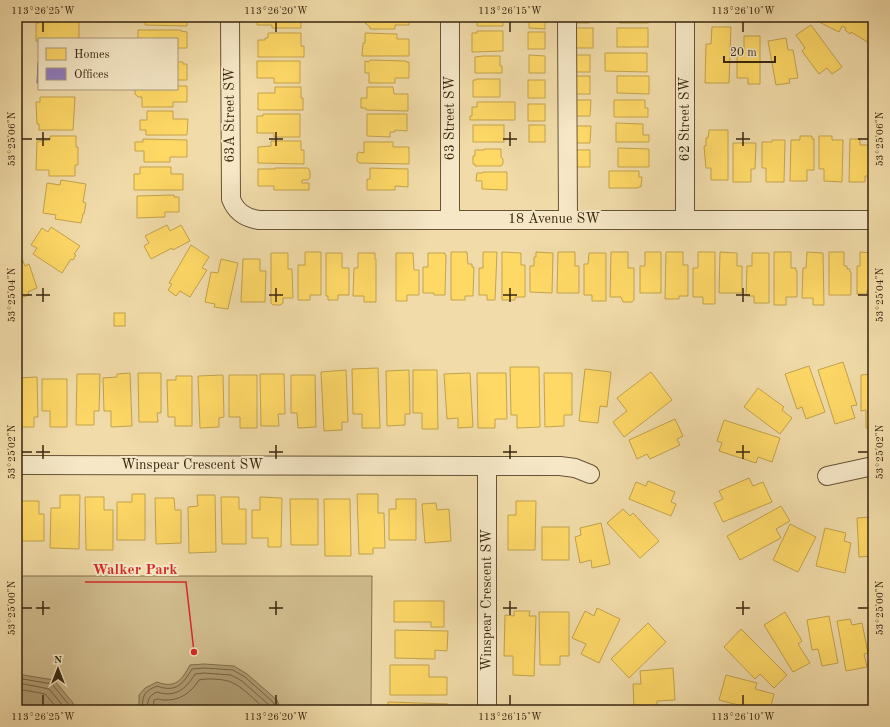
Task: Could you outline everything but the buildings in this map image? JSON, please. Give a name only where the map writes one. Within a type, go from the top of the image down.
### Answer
[{"type":"street","name":"63A Street SW","points":[[230,17],[230,199],[237,211]]},
{"type":"street","name":"63 Street SW","points":[[450,17],[450,220]]},
{"type":"street","points":[[567,17],[568,219]]},
{"type":"street","name":"62 Street SW","points":[[685,17],[685,220]]},
{"type":"street","name":"18 Avenue SW","points":[[237,211],[250,218],[259,220],[873,220]]},
{"type":"street","name":"Winspear Crescent SW","points":[[17,465],[560,466],[575,468],[590,474]]},
{"type":"street","name":"Winspear Crescent SW","points":[[487,466],[487,710]]},
{"type":"street","points":[[827,476],[873,466]]},
{"type":"shaded area","points":[[17,576],[372,576],[371,710],[17,710]]},
{"type":"water","points":[[204,664],[234,666],[247,674],[277,700],[281,710],[139,710],[139,695],[145,688],[157,682],[163,684],[173,684],[181,679],[190,665]]},
{"type":"water","points":[[23,675],[54,680],[73,703],[74,710],[17,710],[17,677]]},
{"type":"place","name":"Walker Park","points":[[194,652]]}]
